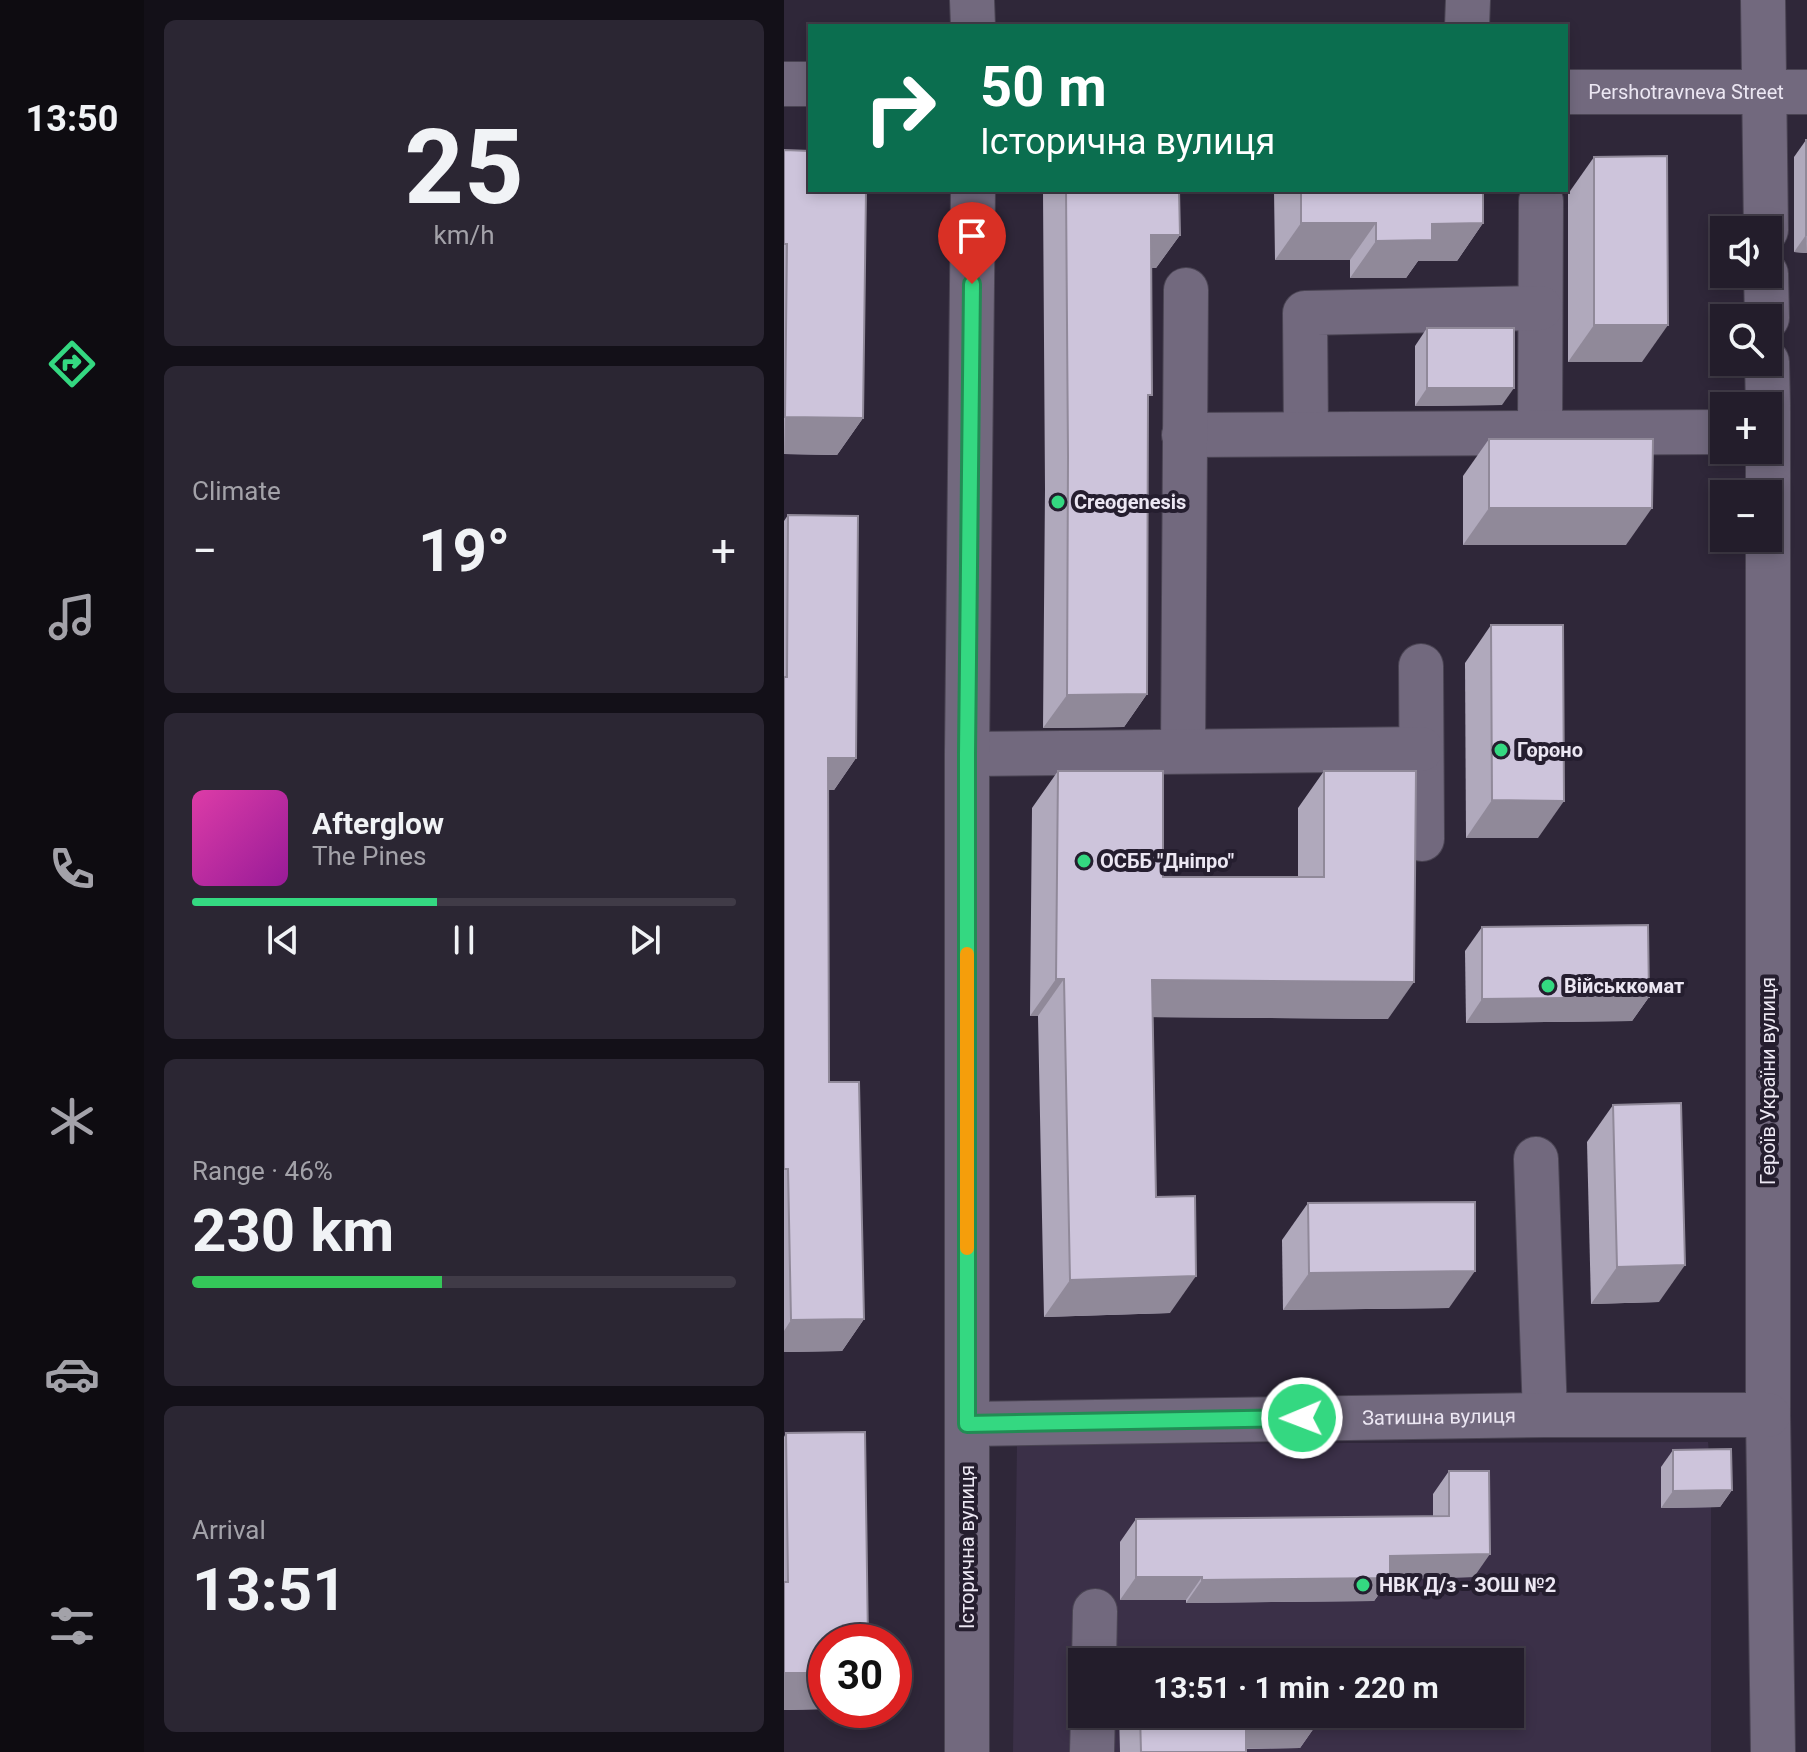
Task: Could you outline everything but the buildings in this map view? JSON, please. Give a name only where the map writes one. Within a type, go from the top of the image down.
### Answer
[{"type":"street","points":[[972,0],[973,24]]},
{"type":"street","points":[[1467,24],[1468,0]]},
{"type":"street","points":[[1763,0],[1766,216]]},
{"type":"street","points":[[784,84],[808,84]]},
{"type":"street","name":"Pershotravneva Street","points":[[1568,92],[1807,92]]},
{"type":"street","name":"Історична вулиця","points":[[967,1752],[967,754],[973,192]]},
{"type":"street","points":[[1540,433],[1541,201]]},
{"type":"street","points":[[1183,751],[1186,290]]},
{"type":"street","points":[[1306,434],[1305,313],[1540,308]]},
{"type":"street","points":[[1184,435],[1710,432]]},
{"type":"street","name":"Героїв України вулиця","points":[[1768,464],[1768,1415],[1773,1752]]},
{"type":"street","points":[[1421,666],[1422,839]]},
{"type":"street","points":[[967,754],[1421,749]]},
{"type":"street","points":[[1536,1159],[1545,1415]]},
{"type":"street","name":"Затишна вулиця","points":[[967,1424],[1545,1415],[1768,1415]]},
{"type":"street","points":[[1094,1648],[1095,1611]]},
{"type":"street","points":[[1092,1752],[1093,1728]]},
{"type":"shaded area","name":"НВК Д/з - ЗОШ №2","points":[[1708,1442],[1710,1466],[1661,1467],[1661,1507],[1711,1507],[1711,1752],[1013,1752],[1017,1444]]},
{"type":"slow traffic","points":[[967,954],[967,1248]]},
{"type":"place","name":"Creogenesis","points":[[1058,502]]},
{"type":"place","name":"Гороно","points":[[1501,750]]},
{"type":"place","name":"ОСББ \"Днiпро\"","points":[[1084,861]]},
{"type":"place","name":"Військкомат","points":[[1548,986]]},
{"type":"place","name":"НВК Д/з - ЗОШ №2","points":[[1363,1585]]},
{"type":"route","points":[[972,284],[967,754],[967,1424],[1302,1418]]}]
